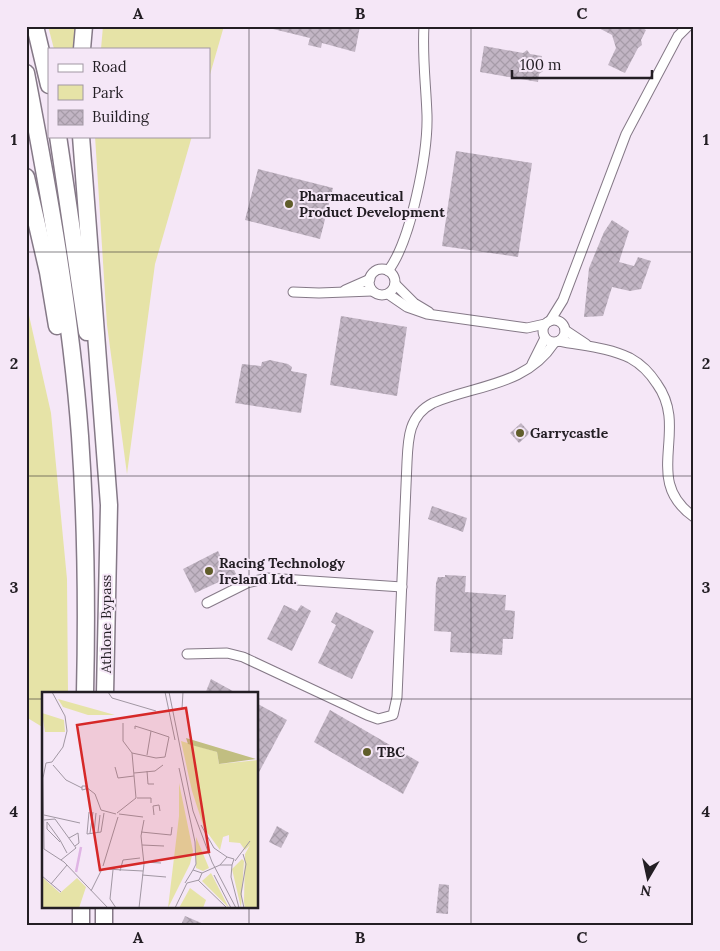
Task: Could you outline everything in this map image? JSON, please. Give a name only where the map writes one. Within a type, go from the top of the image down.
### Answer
[{"type":"highway","points":[[35,26],[48,81]]},
{"type":"highway","points":[[82,48],[84,26]]},
{"type":"highway","points":[[26,73],[63,284],[80,434],[86,556]]},
{"type":"highway","points":[[58,138],[80,274],[93,386],[107,555]]},
{"type":"highway","points":[[81,138],[106,449],[109,505],[107,555]]},
{"type":"highway","points":[[26,177],[48,272],[64,361],[86,556]]},
{"type":"highway","name":"Athlone Bypass","points":[[106,692],[107,555]]},
{"type":"highway","name":"Athlone Bypass","points":[[85,692],[86,556]]},
{"type":"highway","points":[[80,908],[81,925]]},
{"type":"highway","points":[[104,908],[104,925]]},
{"type":"street","points":[[388,270],[407,229],[422,170],[427,115],[423,59],[424,26]]},
{"type":"street","points":[[532,364],[544,337],[542,331],[563,300],[626,134],[678,31],[688,26]]},
{"type":"street","points":[[343,291],[370,279],[375,271],[388,270],[394,276],[395,284],[414,303],[434,315]]},
{"type":"street","points":[[370,279],[372,291]]},
{"type":"street","points":[[388,294],[395,284]]},
{"type":"street","points":[[293,292],[372,291],[380,295],[388,294],[414,311],[527,328],[557,342],[588,345],[617,353],[636,361],[647,371],[662,390],[671,417],[666,464],[669,483],[683,507],[694,517]]},
{"type":"street","points":[[187,654],[227,653],[243,656],[363,714],[378,719],[393,715],[396,707],[407,449],[410,430],[416,417],[433,403],[509,380],[532,364],[557,342],[564,327],[563,300]]},
{"type":"street","points":[[527,328],[557,321],[588,345]]},
{"type":"street","points":[[207,603],[247,583],[267,578],[402,587]]},
{"type":"green space","points":[[48,26],[78,26],[75,48],[54,48]]},
{"type":"green space","points":[[103,26],[224,26],[210,75],[210,48],[101,48]]},
{"type":"green space","points":[[95,138],[191,138],[155,264],[127,474],[107,325]]},
{"type":"green space","points":[[26,302],[51,413],[67,579],[68,692],[42,692],[42,727],[26,717]]},
{"type":"building","points":[[273,26],[360,26],[355,52],[322,43],[321,48],[308,45],[310,38],[273,29]]},
{"type":"building","points":[[595,26],[639,26],[646,30],[641,40],[642,45],[638,48],[625,73],[608,65],[616,48],[612,35]]},
{"type":"building","points":[[484,46],[523,53],[527,50],[530,54],[542,56],[540,66],[543,71],[539,74],[538,82],[480,72]]},
{"type":"building","points":[[456,151],[532,163],[518,257],[442,246]]},
{"type":"building","name":"Pharmaceutical Product Development","points":[[258,169],[333,188],[320,239],[245,220]]},
{"type":"building","points":[[612,220],[629,231],[619,262],[634,266],[638,257],[651,261],[641,289],[630,291],[612,287],[603,316],[584,317],[589,268],[604,232]]},
{"type":"building","points":[[341,316],[407,327],[397,396],[330,385]]},
{"type":"building","points":[[270,360],[288,364],[292,367],[291,371],[307,374],[301,413],[235,403],[242,364],[261,366],[262,362]]},
{"type":"building","name":"Garrycastle","points":[[521,423],[530,433],[519,443],[510,433]]},
{"type":"building","points":[[432,506],[467,518],[463,532],[428,519]]},
{"type":"building","name":"Racing Technology Ireland Ltd.","points":[[218,551],[225,566],[231,563],[236,574],[195,593],[183,569]]},
{"type":"building","points":[[445,575],[466,576],[465,592],[506,595],[505,610],[515,611],[513,639],[503,639],[502,655],[450,652],[451,632],[434,631],[436,583],[438,577],[445,577]]},
{"type":"building","points":[[284,605],[297,611],[301,605],[311,611],[292,651],[267,639]]},
{"type":"building","points":[[336,612],[374,631],[352,679],[318,663],[336,625],[331,622]]},
{"type":"building","points":[[211,679],[234,692],[206,692]]},
{"type":"building","points":[[259,705],[287,720],[259,772]]},
{"type":"building","name":"TBC","points":[[330,710],[419,762],[403,794],[314,742]]},
{"type":"building","points":[[277,826],[289,833],[281,848],[269,842]]},
{"type":"building","points":[[439,884],[449,885],[448,914],[436,913]]},
{"type":"building","points":[[185,916],[206,925],[181,925]]},
{"type":"place","name":"Pharmaceutical Product Development","points":[[289,204]]},
{"type":"place","name":"Garrycastle","points":[[520,433]]},
{"type":"place","name":"Racing Technology Ireland Ltd.","points":[[209,571]]},
{"type":"place","name":"TBC","points":[[367,752]]}]
